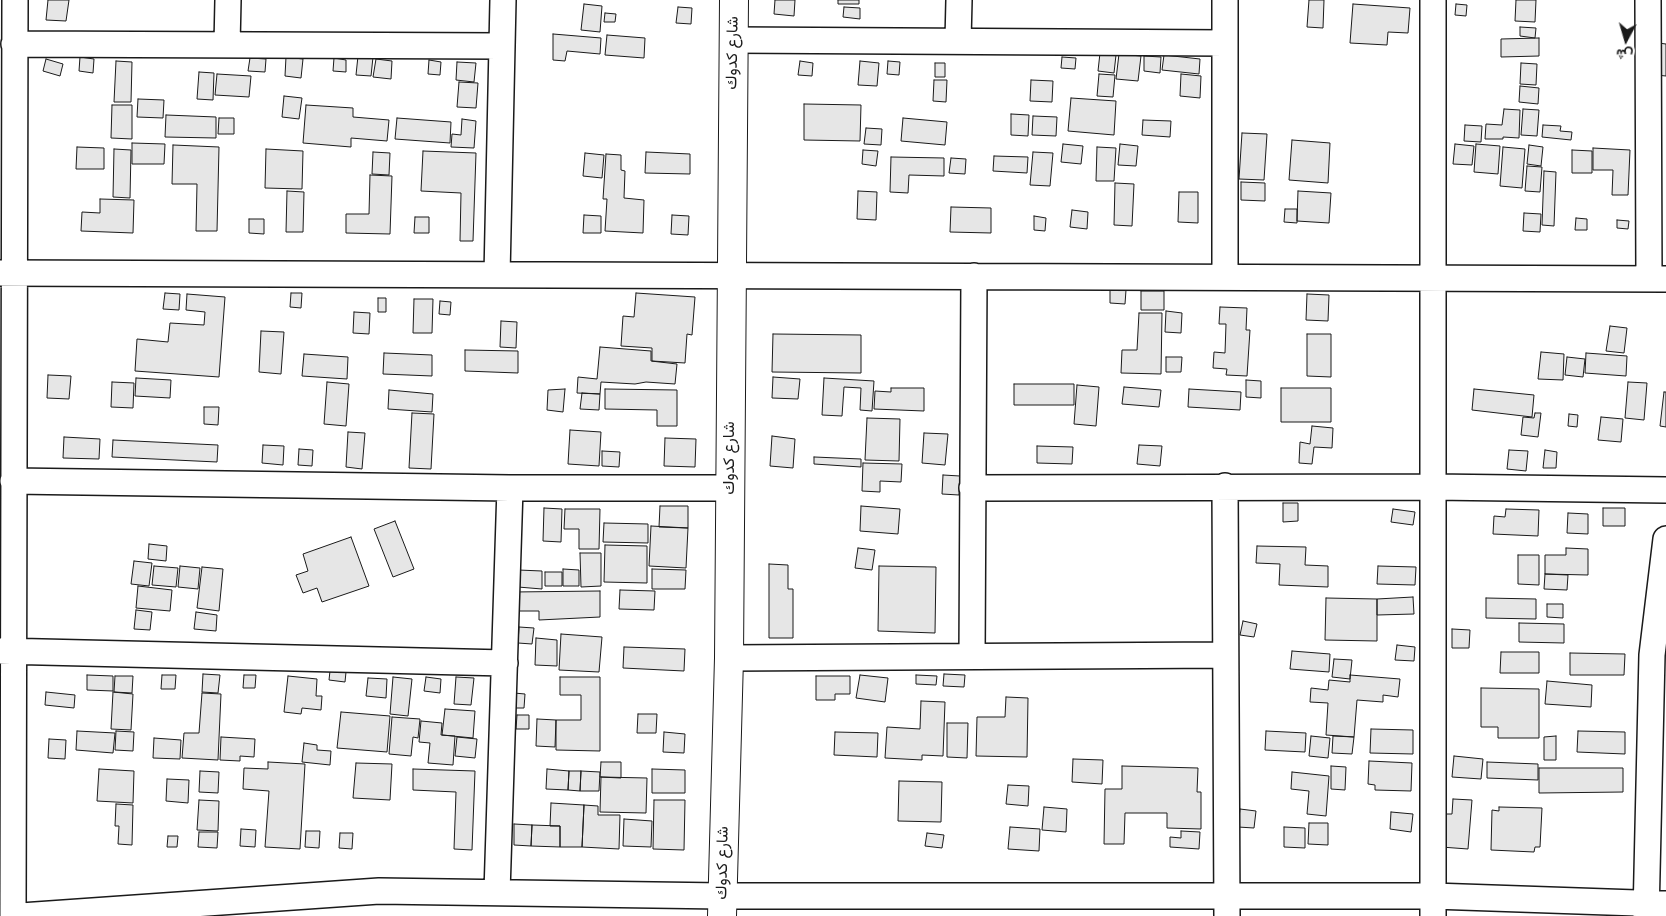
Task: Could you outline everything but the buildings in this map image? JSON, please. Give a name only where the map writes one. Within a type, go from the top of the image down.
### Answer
[{"type":"street","points":[[12,916],[7,651],[13,481],[5,267],[15,0]]},
{"type":"street","points":[[227,45],[228,0]]},
{"type":"street","points":[[497,275],[503,0]]},
{"type":"street","name":"شارع كدوك","points":[[722,906],[729,658],[734,0]]},
{"type":"street","points":[[958,41],[959,0]]},
{"type":"street","points":[[1225,0],[1225,277]]},
{"type":"street","points":[[1433,0],[1433,906]]},
{"type":"street","points":[[5,267],[497,275],[1658,279],[1657,28],[1648,0]]},
{"type":"street","points":[[733,40],[1225,43]]},
{"type":"street","points":[[14,44],[502,46]]},
{"type":"street","points":[[972,656],[974,276]]},
{"type":"street","points":[[13,481],[510,488],[730,488]]},
{"type":"street","points":[[972,488],[1225,486],[1666,490]]},
{"type":"street","points":[[1225,486],[1228,906]]},
{"type":"street","points":[[497,892],[510,488]]},
{"type":"street","points":[[21,916],[242,908],[379,891],[497,892],[722,906],[1433,906],[1653,908],[1659,654],[1666,539]]},
{"type":"street","points":[[7,651],[505,663]]},
{"type":"street","points":[[729,658],[1225,655]]},
{"type":"street","points":[[0,908],[12,916]]}]
